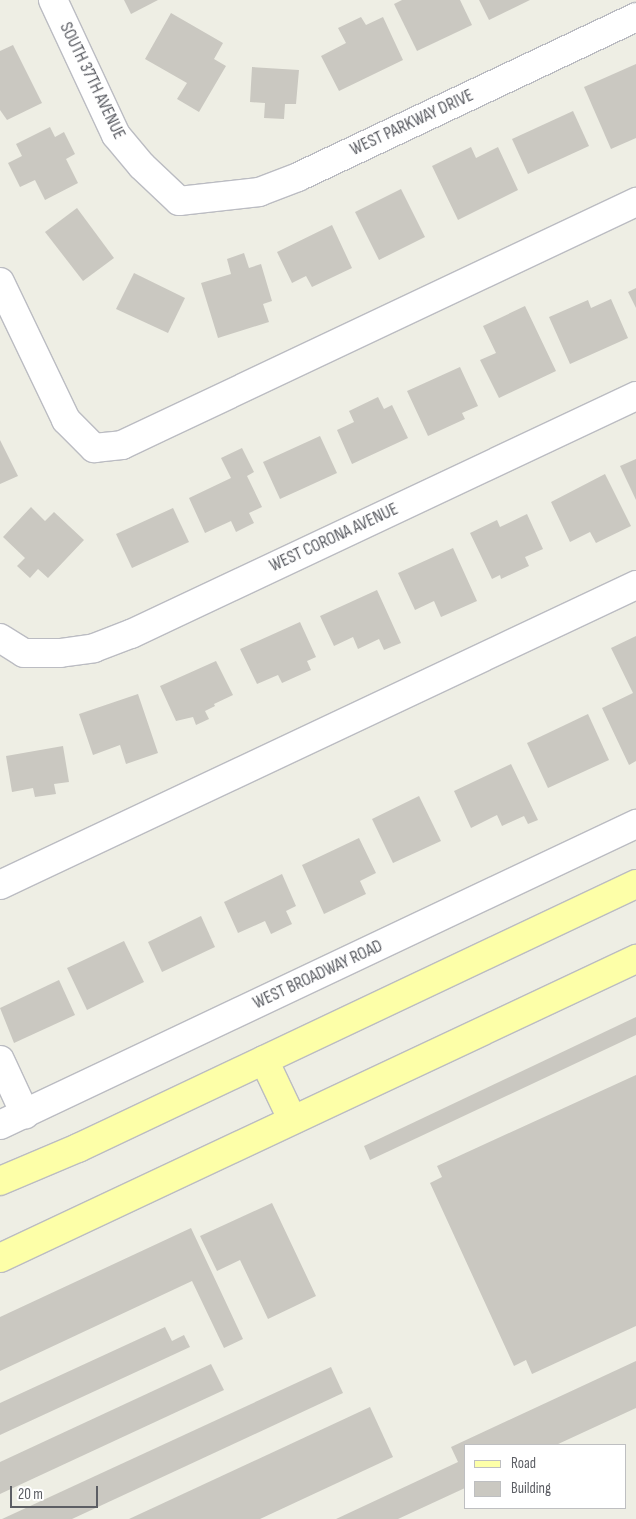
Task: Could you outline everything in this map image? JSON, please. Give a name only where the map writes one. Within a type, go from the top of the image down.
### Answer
[{"type":"main road","points":[[0,1181],[264,1060],[636,884]]},
{"type":"main road","points":[[0,1258],[292,1119],[636,959]]},
{"type":"main road","points":[[264,1060],[292,1119]]},
{"type":"main road","points":[[0,1244],[44,1238]]},
{"type":"street","name":"SOUTH 37TH AVENUE","points":[[52,0],[116,135],[142,166],[179,201]]},
{"type":"street","name":"WEST PARKWAY DRIVE","points":[[179,201],[259,192],[298,177],[636,17]]},
{"type":"street","points":[[0,282],[66,420],[94,448],[122,446],[636,202]]},
{"type":"street","name":"WEST CORONA AVENUE","points":[[0,638],[24,653],[60,653],[94,648],[131,634],[636,396]]},
{"type":"street","points":[[0,885],[636,585]]},
{"type":"street","name":"WEST BROADWAY ROAD","points":[[0,1126],[636,824]]},
{"type":"street","points":[[0,1060],[25,1114]]},
{"type":"building","points":[[124,0],[158,0],[131,14]]},
{"type":"building","points":[[402,0],[460,0],[472,25],[417,51],[394,4]]},
{"type":"building","points":[[479,0],[530,0],[489,20]]},
{"type":"building","points":[[171,13],[223,43],[214,59],[226,66],[199,112],[177,99],[187,83],[145,59]]},
{"type":"building","points":[[361,17],[366,25],[383,17],[403,60],[339,91],[321,56],[346,43],[338,28]]},
{"type":"building","points":[[13,45],[42,103],[7,120],[0,110],[0,51]]},
{"type":"building","points":[[636,64],[636,138],[611,149],[584,87]]},
{"type":"building","points":[[252,67],[299,70],[296,104],[285,104],[284,119],[264,118],[265,103],[250,102]]},
{"type":"building","points":[[573,111],[589,146],[528,174],[512,139]]},
{"type":"building","points":[[50,127],[55,137],[64,132],[75,154],[66,159],[78,183],[45,200],[35,180],[20,187],[8,163],[22,156],[16,144]]},
{"type":"building","points":[[471,147],[476,158],[498,147],[518,190],[458,220],[432,166]]},
{"type":"building","points":[[401,189],[425,237],[379,260],[355,212]]},
{"type":"building","points":[[77,208],[114,258],[83,281],[45,232]]},
{"type":"building","points":[[332,225],[352,268],[312,287],[306,276],[292,283],[277,252]]},
{"type":"building","points":[[244,253],[249,268],[261,264],[272,301],[263,304],[269,322],[218,338],[201,283],[231,274],[227,259]]},
{"type":"building","points":[[134,273],[185,298],[168,333],[116,309]]},
{"type":"building","points":[[636,288],[636,308],[628,292]]},
{"type":"building","points":[[611,299],[628,338],[570,364],[549,317],[588,300],[591,308]]},
{"type":"building","points":[[525,306],[556,371],[499,398],[480,360],[496,353],[483,326]]},
{"type":"building","points":[[460,367],[478,406],[462,413],[465,419],[428,436],[407,391]]},
{"type":"building","points":[[378,397],[384,409],[392,405],[408,438],[352,464],[337,430],[354,422],[349,411]]},
{"type":"building","points":[[320,436],[337,473],[280,499],[263,462]]},
{"type":"building","points":[[0,440],[18,476],[0,484]]},
{"type":"building","points":[[242,448],[254,472],[247,476],[262,507],[249,513],[254,523],[236,532],[231,521],[205,533],[189,498],[231,478],[221,458]]},
{"type":"building","points":[[636,459],[636,500],[620,466]]},
{"type":"building","points":[[605,474],[631,526],[596,543],[590,532],[570,542],[551,502]]},
{"type":"building","points":[[31,507],[45,521],[54,512],[84,540],[48,578],[38,569],[30,578],[17,566],[25,558],[3,537]]},
{"type":"building","points":[[173,508],[189,542],[132,568],[116,534]]},
{"type":"building","points":[[527,514],[543,549],[525,557],[529,566],[501,579],[500,575],[492,579],[470,533],[497,520],[500,527]]},
{"type":"building","points":[[453,548],[477,601],[441,617],[434,601],[415,610],[398,573]]},
{"type":"building","points":[[377,590],[401,643],[384,650],[379,639],[358,649],[353,637],[334,646],[320,616]]},
{"type":"building","points":[[300,622],[316,657],[307,661],[311,670],[282,683],[278,675],[257,684],[240,649]]},
{"type":"building","points":[[636,636],[636,761],[629,765],[602,708],[633,693],[611,648]]},
{"type":"building","points":[[216,661],[233,695],[214,704],[215,706],[205,711],[209,719],[196,725],[193,717],[176,721],[160,686]]},
{"type":"building","points":[[138,694],[158,753],[126,764],[120,745],[93,755],[79,714]]},
{"type":"building","points":[[588,714],[609,760],[548,788],[527,743]]},
{"type":"building","points":[[63,746],[69,782],[54,784],[56,794],[35,797],[33,788],[12,792],[6,756]]},
{"type":"building","points":[[511,764],[538,820],[528,824],[524,816],[502,826],[497,815],[471,828],[454,791]]},
{"type":"building","points":[[419,796],[441,841],[393,863],[372,819]]},
{"type":"building","points":[[359,838],[376,873],[360,881],[366,894],[324,914],[302,865]]},
{"type":"building","points":[[282,874],[296,906],[286,911],[292,924],[271,934],[265,921],[238,933],[224,902]]},
{"type":"building","points":[[201,916],[215,947],[162,972],[148,942]]},
{"type":"building","points":[[124,941],[144,982],[87,1010],[67,968]]},
{"type":"building","points":[[59,980],[75,1015],[14,1043],[0,1008]]},
{"type":"building","points":[[636,1017],[636,1035],[370,1160],[364,1146]]},
{"type":"building","points":[[636,1075],[636,1326],[532,1374],[526,1360],[514,1366],[430,1183],[442,1177],[437,1166]]},
{"type":"building","points":[[272,1203],[316,1296],[268,1319],[240,1260],[217,1271],[200,1236]]},
{"type":"building","points":[[191,1228],[243,1339],[224,1348],[192,1281],[0,1371],[0,1317]]},
{"type":"building","points":[[165,1327],[172,1341],[184,1335],[190,1347],[0,1435],[0,1403]]},
{"type":"building","points":[[636,1361],[636,1408],[558,1444],[464,1444],[464,1488],[398,1519],[336,1519],[458,1462],[451,1447]]},
{"type":"building","points":[[211,1364],[224,1390],[0,1494],[0,1462]]},
{"type":"building","points":[[331,1367],[343,1393],[72,1519],[2,1519]]},
{"type":"building","points":[[370,1407],[393,1457],[260,1519],[129,1519]]}]
